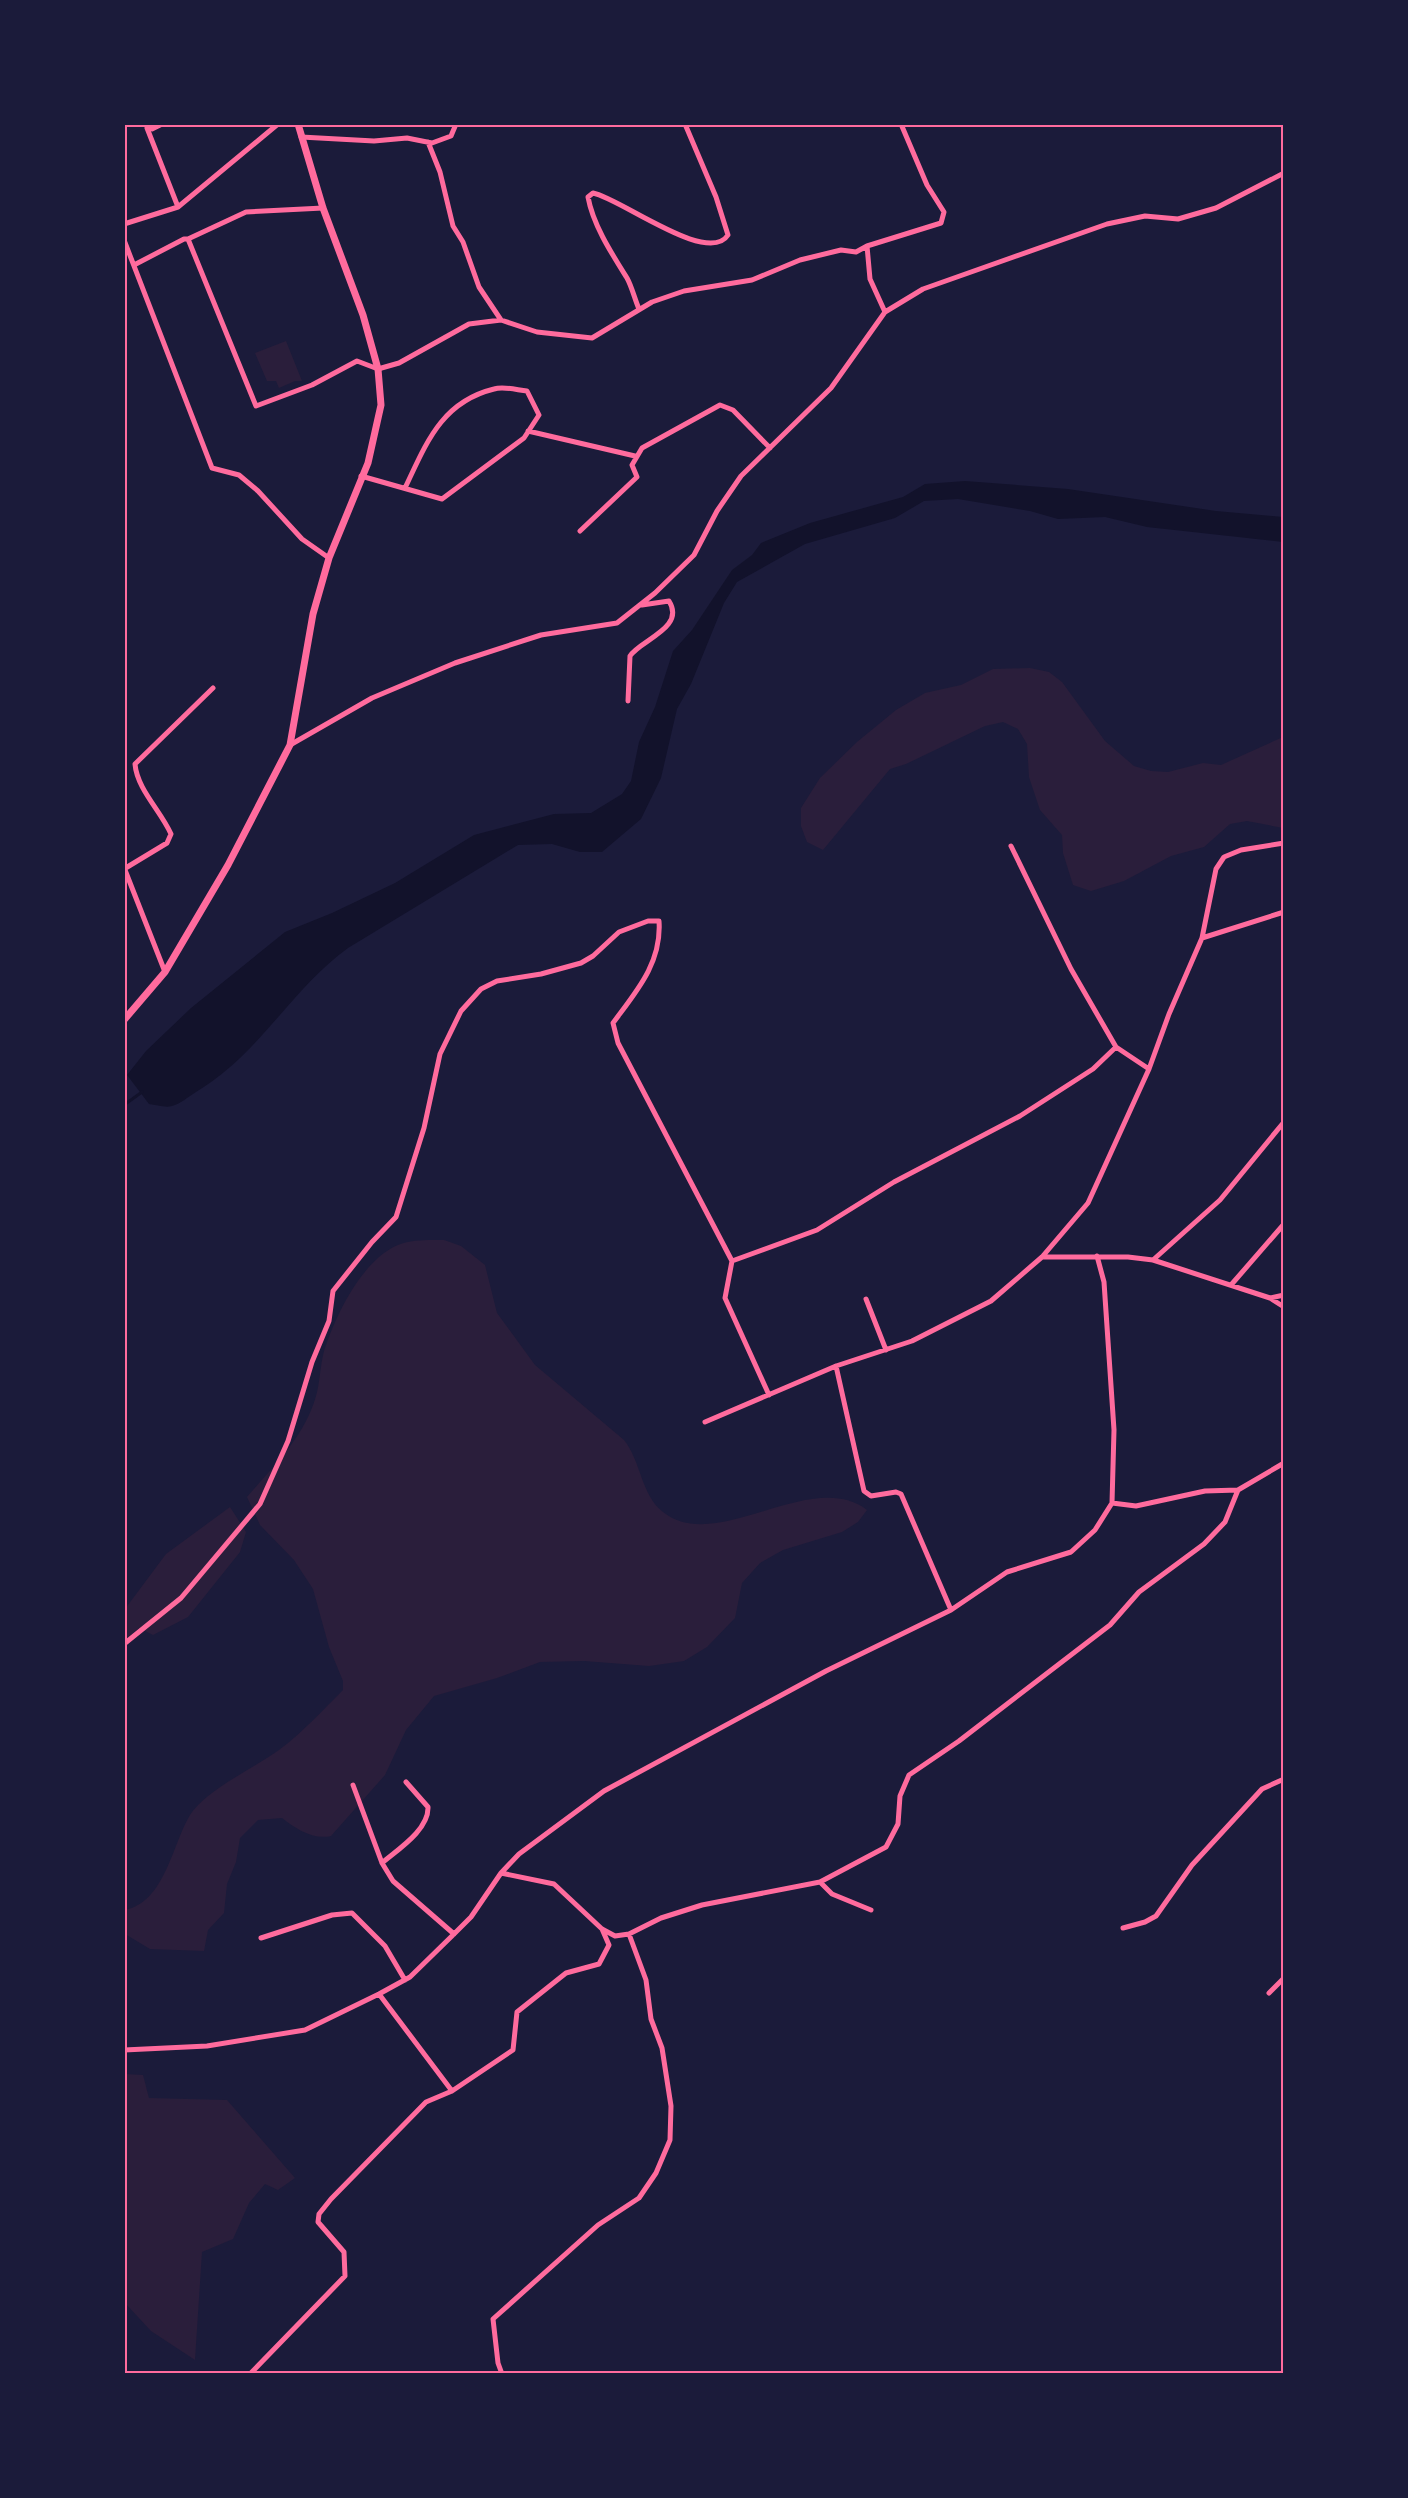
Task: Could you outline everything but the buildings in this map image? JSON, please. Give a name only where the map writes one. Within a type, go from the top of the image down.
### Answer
[{"type":"street","points":[[146,126],[152,129],[162,124]]},
{"type":"street","points":[[124,224],[178,207],[278,124]]},
{"type":"street","points":[[124,1020],[165,972],[228,865],[290,745],[313,614],[329,558],[368,463],[381,405],[378,369],[363,315],[324,208],[298,124]]},
{"type":"street","points":[[301,137],[374,141],[407,138],[428,142],[451,136],[456,124]]},
{"type":"street","points":[[639,309],[628,280],[616,264],[591,213],[588,197],[593,193],[609,197],[649,221],[698,242],[724,241],[728,235],[716,197],[685,124]]},
{"type":"street","points":[[188,239],[255,406],[312,386],[357,361],[378,369],[399,363],[469,324],[501,320],[537,332],[592,338],[639,309],[684,291],[752,280],[800,260],[841,250],[856,252],[867,246],[940,223],[944,212],[927,184],[901,124]]},
{"type":"street","points":[[146,126],[178,207]]},
{"type":"street","points":[[428,142],[440,172],[453,226],[463,242],[479,287],[501,320]]},
{"type":"street","points":[[290,745],[372,698],[455,663],[541,635],[617,623],[641,606],[694,555],[717,511],[741,476],[831,388],[885,312],[923,289],[1107,224],[1145,216],[1178,219],[1216,208],[1284,173]]},
{"type":"street","points":[[134,265],[184,239],[246,212],[324,208]]},
{"type":"street","points":[[124,240],[212,468],[239,475],[258,491],[302,539],[329,558]]},
{"type":"street","points":[[867,246],[870,279],[885,312]]},
{"type":"street","points":[[361,476],[442,499],[524,438],[539,415],[527,390],[496,388],[464,400],[434,428],[405,488]]},
{"type":"street","points":[[580,531],[637,477],[632,465],[642,448],[720,405],[733,410],[770,448]]},
{"type":"street","points":[[528,431],[636,456]]},
{"type":"street","points":[[628,701],[630,656],[668,625],[672,608],[666,600],[641,606]]},
{"type":"street","points":[[165,972],[125,870],[167,843],[171,834],[164,818],[136,774],[135,764],[213,687]]},
{"type":"street","points":[[705,1422],[836,1366],[912,1341],[991,1301],[1042,1257],[1088,1203],[1149,1069],[1202,938],[1216,869],[1224,857],[1240,850],[1284,843]]},
{"type":"street","points":[[1011,846],[1071,969],[1116,1047],[1149,1069]]},
{"type":"street","points":[[1202,938],[1284,912]]},
{"type":"street","points":[[124,1644],[181,1598],[260,1504],[288,1441],[312,1362],[329,1321],[333,1291],[372,1242],[396,1217],[424,1128],[440,1054],[461,1011],[481,989],[497,981],[541,974],[581,963],[593,956],[619,932],[648,921],[659,921],[650,973],[613,1023],[618,1043],[732,1261],[725,1298],[770,1395]]},
{"type":"street","points":[[732,1261],[817,1230],[894,1182],[1020,1116],[1093,1069],[1116,1047]]},
{"type":"street","points":[[1153,1260],[1220,1200],[1284,1122]]},
{"type":"street","points":[[1231,1286],[1284,1224]]},
{"type":"street","points":[[1042,1257],[1153,1260],[1270,1298],[1284,1307]]},
{"type":"street","points":[[124,2050],[207,2046],[305,2030],[379,1994],[405,1980],[471,1917],[501,1873],[519,1854],[604,1791],[826,1671],[951,1610],[1007,1572],[1071,1552],[1095,1530],[1112,1503],[1114,1430],[1104,1282],[1097,1257]]},
{"type":"street","points":[[1270,1298],[1284,1295]]},
{"type":"street","points":[[866,1299],[886,1350]]},
{"type":"street","points":[[836,1366],[864,1491],[871,1496],[896,1492],[901,1494],[951,1610]]},
{"type":"street","points":[[1112,1503],[1136,1506],[1205,1491],[1238,1490],[1284,1463]]},
{"type":"street","points":[[501,1873],[554,1884],[602,1929],[615,1936],[629,1934],[660,1918],[702,1905],[820,1882],[886,1847],[898,1824],[900,1796],[909,1775],[959,1741],[1110,1625],[1139,1592],[1204,1544],[1225,1522],[1238,1490]]},
{"type":"street","points":[[1123,1928],[1146,1922],[1156,1916],[1192,1865],[1262,1789],[1284,1779]]},
{"type":"street","points":[[382,1863],[425,1822],[428,1813],[428,1807],[406,1782]]},
{"type":"street","points":[[353,1785],[382,1863],[393,1881],[454,1934]]},
{"type":"street","points":[[820,1882],[832,1894],[871,1910]]},
{"type":"street","points":[[261,1938],[332,1916],[352,1913],[385,1946],[405,1980]]},
{"type":"street","points":[[250,2373],[345,2276],[344,2252],[322,2229],[318,2222],[319,2214],[426,2102],[452,2091],[513,2050],[517,2012],[566,1973],[599,1964],[609,1945],[602,1929]]},
{"type":"street","points":[[502,2373],[498,2363],[493,2319],[598,2225],[639,2198],[656,2173],[670,2140],[671,2106],[662,2048],[651,2019],[646,1980],[629,1934]]},
{"type":"street","points":[[1269,1993],[1284,1978]]},
{"type":"street","points":[[379,1994],[452,2091]]},
{"type":"shaded area","points":[[286,341],[302,381],[295,381],[279,388],[276,381],[267,381],[255,353]]},
{"type":"shaded area","points":[[965,481],[1068,489],[1216,511],[1283,517],[1283,542],[1147,527],[1105,517],[1058,519],[1030,511],[958,499],[924,501],[895,518],[805,544],[737,582],[724,603],[691,684],[677,709],[661,778],[641,819],[602,852],[580,852],[552,844],[518,845],[348,948],[309,983],[239,1059],[219,1077],[178,1104],[167,1107],[149,1104],[127,1075],[146,1051],[191,1008],[285,932],[395,883],[474,835],[554,814],[591,813],[622,794],[631,781],[639,742],[655,707],[673,651],[692,630],[732,570],[752,555],[761,543],[810,523],[903,497],[925,484]]},
{"type":"shaded area","points":[[1030,668],[1049,672],[1062,682],[1105,741],[1134,766],[1151,771],[1168,772],[1203,763],[1221,765],[1283,737],[1283,828],[1247,821],[1230,824],[1204,847],[1171,856],[1124,881],[1091,891],[1073,885],[1063,853],[1062,835],[1040,810],[1029,777],[1027,744],[1018,729],[1003,722],[985,726],[906,764],[890,769],[823,850],[807,842],[801,826],[801,808],[820,778],[857,742],[896,710],[925,693],[961,685],[993,669]]},
{"type":"shaded area","points":[[444,1240],[461,1246],[485,1265],[497,1313],[535,1365],[624,1440],[630,1448],[650,1497],[663,1512],[685,1522],[710,1524],[819,1498],[844,1500],[867,1510],[858,1522],[842,1532],[783,1550],[760,1563],[742,1583],[735,1618],[707,1647],[684,1661],[649,1666],[584,1661],[540,1662],[497,1678],[434,1696],[406,1730],[385,1775],[331,1836],[311,1835],[282,1818],[258,1820],[240,1838],[236,1862],[227,1884],[224,1913],[208,1930],[204,1951],[150,1949],[125,1934],[125,1910],[139,1905],[150,1896],[166,1871],[190,1815],[197,1806],[219,1788],[287,1743],[312,1722],[343,1690],[343,1681],[329,1647],[313,1589],[294,1560],[260,1525],[247,1497],[296,1438],[311,1411],[329,1337],[343,1306],[362,1276],[385,1252],[398,1245],[415,1241]]},
{"type":"shaded area","points":[[230,1507],[246,1532],[240,1552],[188,1617],[153,1635],[139,1628],[125,1640],[125,1609],[166,1554]]},
{"type":"shaded area","points":[[125,2074],[143,2075],[149,2098],[227,2100],[295,2178],[278,2190],[265,2184],[249,2203],[233,2239],[202,2252],[195,2360],[151,2331],[125,2303]]},
{"type":"waterway","points":[[124,1105],[142,1092]]}]
